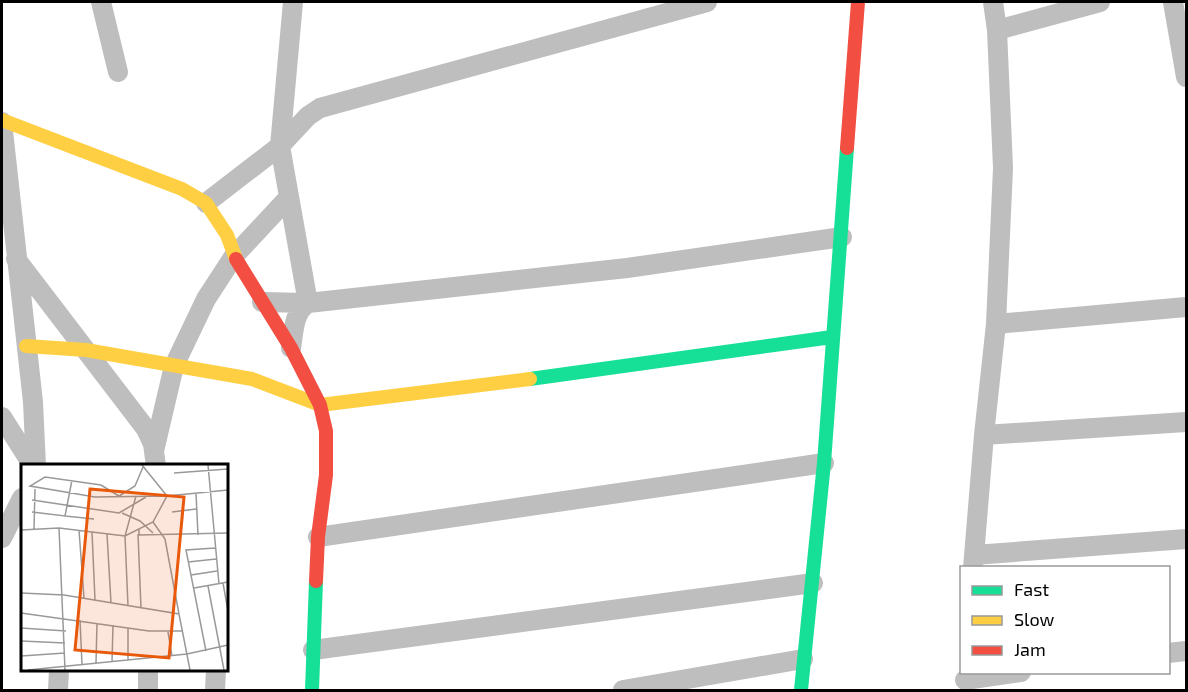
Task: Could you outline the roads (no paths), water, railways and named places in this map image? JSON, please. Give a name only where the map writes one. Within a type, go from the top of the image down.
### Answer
[{"type":"street","points":[[101,2],[118,72]]},
{"type":"street","points":[[293,2],[280,146],[308,303]]},
{"type":"street","points":[[206,203],[280,146],[308,116],[320,108],[707,2]]},
{"type":"street","points":[[801,690],[824,463],[858,2]]},
{"type":"street","points":[[993,2],[997,30],[1003,168],[996,324],[974,561],[1186,539]]},
{"type":"street","points":[[997,30],[1100,2]]},
{"type":"street","points":[[1173,2],[1186,77]]},
{"type":"street","points":[[34,464],[33,402],[2,121],[182,189],[206,203],[227,235],[234,256],[291,348],[320,405],[326,431],[326,475],[318,537],[312,690]]},
{"type":"street","points":[[155,458],[174,366],[206,299],[234,256],[289,197]]},
{"type":"street","points":[[262,302],[308,303],[627,268],[842,237]]},
{"type":"street","points":[[16,258],[146,429],[155,458]]},
{"type":"street","points":[[291,348],[298,311],[308,303]]},
{"type":"street","points":[[996,324],[1186,307]]},
{"type":"street","points":[[26,346],[86,350],[252,379],[320,405],[614,369],[832,337]]},
{"type":"street","points":[[2,417],[33,464]]},
{"type":"street","points":[[984,435],[1186,422]]},
{"type":"street","points":[[318,537],[824,463]]},
{"type":"street","points":[[2,538],[21,500]]},
{"type":"street","points":[[313,650],[813,583]]},
{"type":"street","points":[[1170,653],[1186,651]]},
{"type":"street","points":[[623,690],[803,659]]},
{"type":"street","points":[[58,690],[59,671]]},
{"type":"street","points":[[148,671],[148,690]]},
{"type":"street","points":[[215,690],[216,671]]},
{"type":"street","points":[[965,681],[1009,674]]}]
